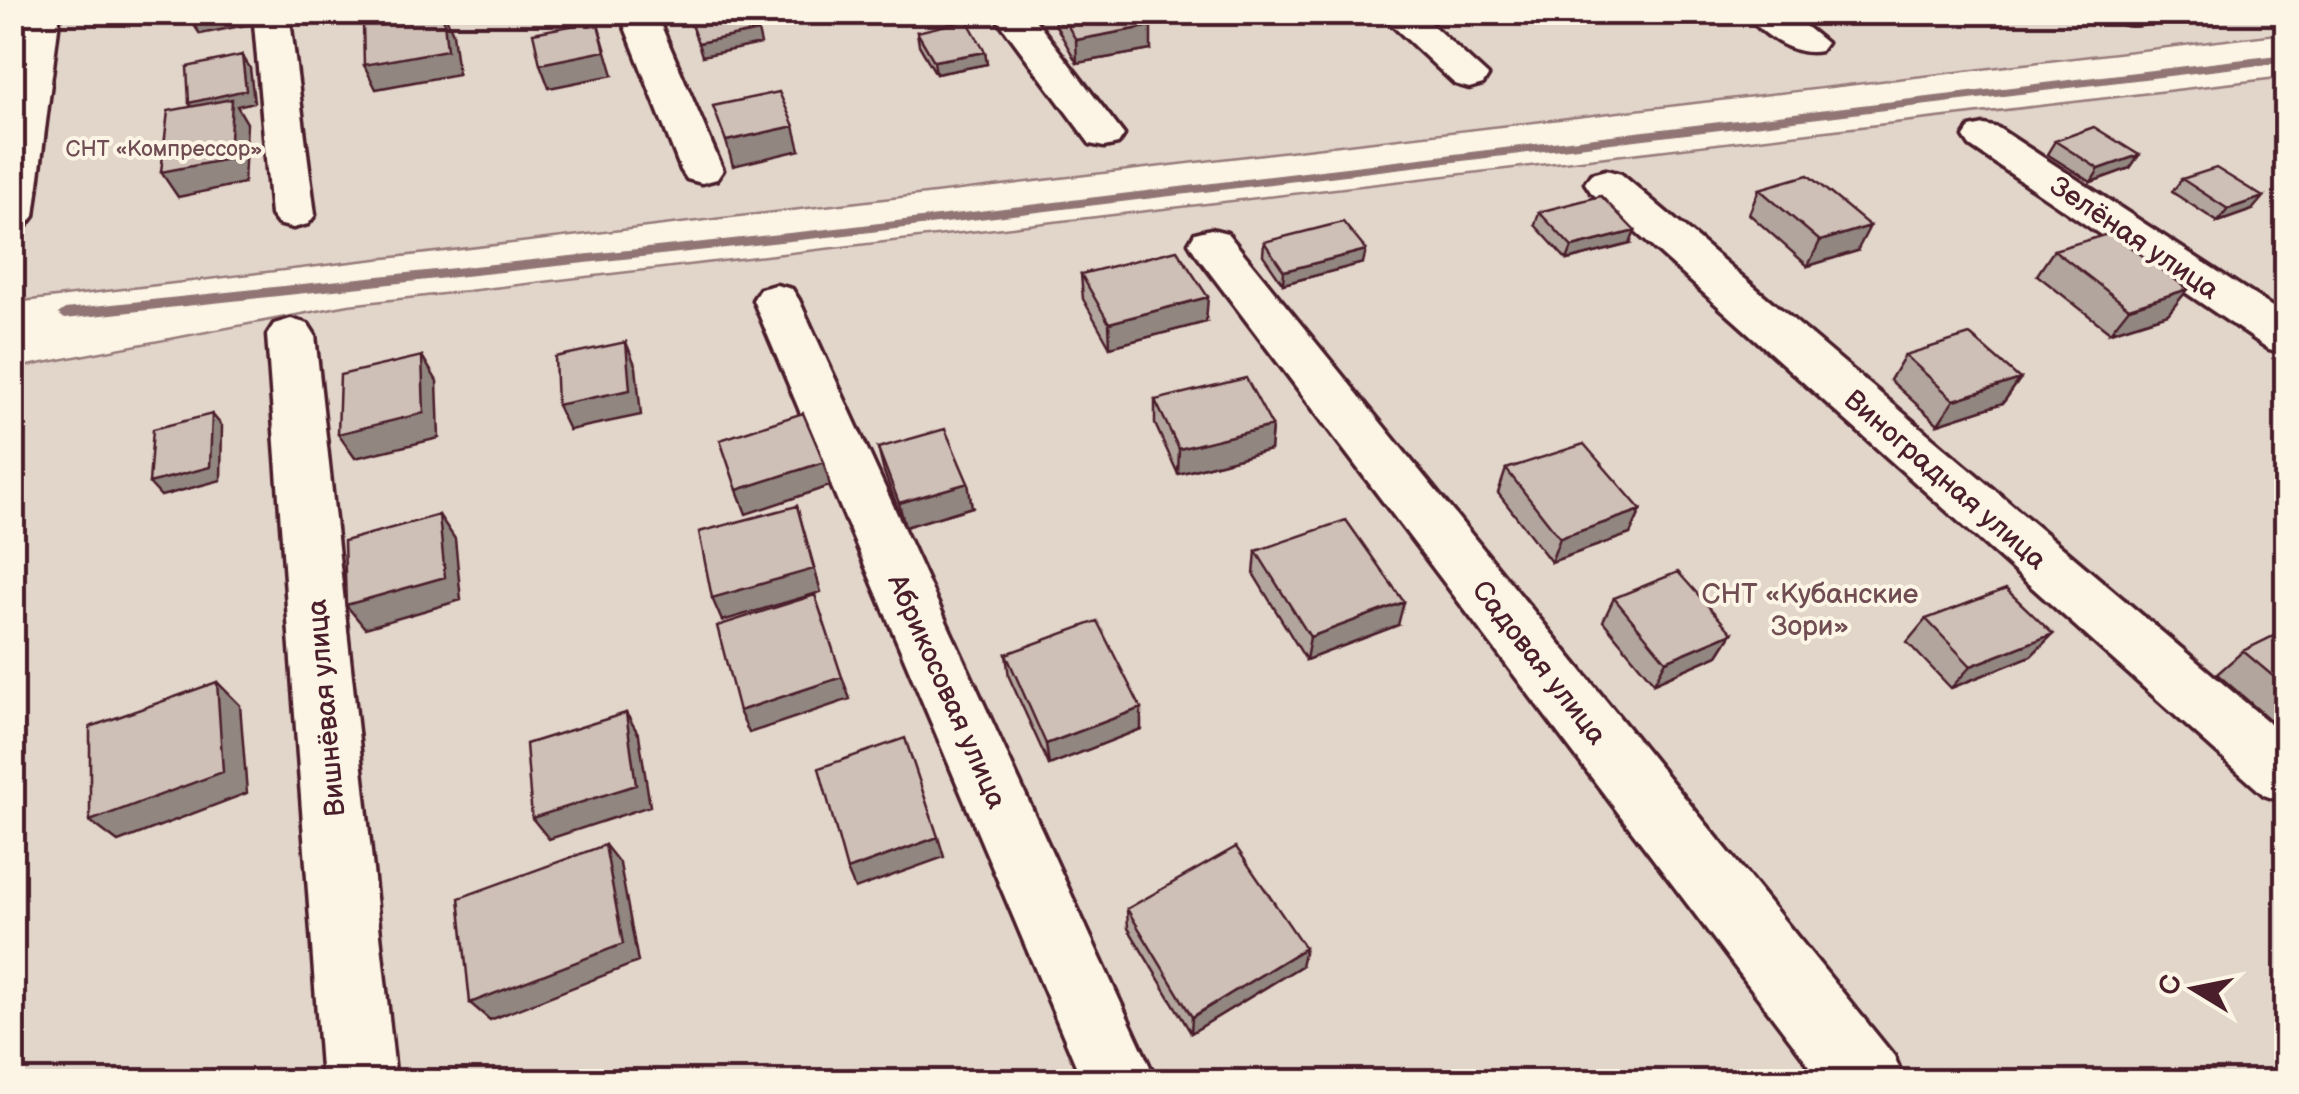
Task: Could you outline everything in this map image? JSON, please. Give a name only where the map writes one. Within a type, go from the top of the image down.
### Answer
[{"type":"street","points":[[12,216],[42,12]]},
{"type":"street","points":[[271,12],[292,215]]},
{"type":"street","points":[[637,12],[702,170]]},
{"type":"street","points":[[1010,12],[1104,134]]},
{"type":"street","points":[[1396,12],[1469,76]]},
{"type":"street","points":[[1762,12],[1807,42]]},
{"type":"street","name":"Зелёная улица","points":[[1984,137],[2286,338]]},
{"type":"street","name":"Виноградная улица","points":[[1606,183],[2286,775]]},
{"type":"street","name":"Садовая улица","points":[[1212,243],[1868,1082]]},
{"type":"street","name":"Абрикосовая улица","points":[[776,300],[1120,1082]]},
{"type":"street","name":"Вишнёвая улица","points":[[291,336],[359,1082]]},
{"type":"green space","name":"СНТ «Компрессор»","points":[[2286,12],[2286,33],[13,302],[12,13]]},
{"type":"green space","name":"СНТ «Кубанские Зори»","points":[[2286,77],[2286,1081],[13,1081],[12,369],[349,305]]},
{"type":"building","points":[[192,12],[238,12],[192,22]]},
{"type":"building","points":[[443,12],[447,50],[364,65],[363,24]]},
{"type":"building","points":[[750,12],[758,31],[698,43],[687,14]]},
{"type":"building","points":[[1060,12],[1143,12],[1151,26],[1076,40]]},
{"type":"building","points":[[967,20],[985,52],[934,61],[917,32]]},
{"type":"building","points":[[597,21],[605,51],[540,64],[533,33]]},
{"type":"building","points":[[242,55],[246,90],[189,103],[187,67]]},
{"type":"building","points":[[779,92],[794,126],[726,141],[713,106]]},
{"type":"building","points":[[232,99],[229,159],[161,172],[168,111]]},
{"type":"building","points":[[2094,127],[2139,155],[2099,169],[2055,141]]},
{"type":"building","points":[[2216,168],[2263,197],[2228,209],[2182,179]]},
{"type":"building","points":[[1808,175],[1870,226],[1820,241],[1759,189]]},
{"type":"building","points":[[1601,196],[1635,231],[1572,247],[1539,212]]},
{"type":"building","points":[[1343,222],[1366,250],[1284,271],[1264,242]]},
{"type":"building","points":[[2111,233],[2188,289],[2129,308],[2054,250]]},
{"type":"building","points":[[1177,250],[1208,297],[1109,323],[1081,274]]},
{"type":"building","points":[[1970,335],[2020,379],[1954,400],[1905,355]]},
{"type":"building","points":[[626,342],[630,390],[557,405],[555,357]]},
{"type":"building","points":[[422,356],[424,413],[338,434],[340,375]]},
{"type":"building","points":[[1246,378],[1272,426],[1179,449],[1155,400]]},
{"type":"building","points":[[803,413],[824,462],[737,490],[720,440]]},
{"type":"building","points":[[212,414],[210,467],[149,483],[153,429]]},
{"type":"building","points":[[945,429],[968,483],[899,503],[878,448]]},
{"type":"building","points":[[1584,444],[1641,510],[1560,538],[1506,469]]},
{"type":"building","points":[[797,506],[814,569],[712,598],[699,532]]},
{"type":"building","points":[[439,515],[445,577],[346,605],[344,541]]},
{"type":"building","points":[[1346,520],[1404,602],[1310,637],[1256,551]]},
{"type":"building","points":[[1678,572],[1732,633],[1666,661],[1614,598]]},
{"type":"building","points":[[2006,589],[2053,634],[1971,666],[1926,619]]},
{"type":"building","points":[[815,595],[842,677],[739,711],[717,626]]},
{"type":"building","points":[[1097,621],[1141,708],[1046,744],[1006,654]]},
{"type":"building","points":[[2286,630],[2286,687],[2243,651]]},
{"type":"building","points":[[217,682],[223,772],[90,821],[90,727]]},
{"type":"building","points":[[626,713],[636,785],[532,818],[526,744]]},
{"type":"building","points":[[905,738],[938,837],[847,870],[819,768]]},
{"type":"building","points":[[605,845],[623,944],[470,1003],[459,898]]},
{"type":"building","points":[[1236,847],[1305,948],[1192,1017],[1127,909]]},
{"type":"waterway","points":[[65,314],[846,231],[2286,58]]}]
